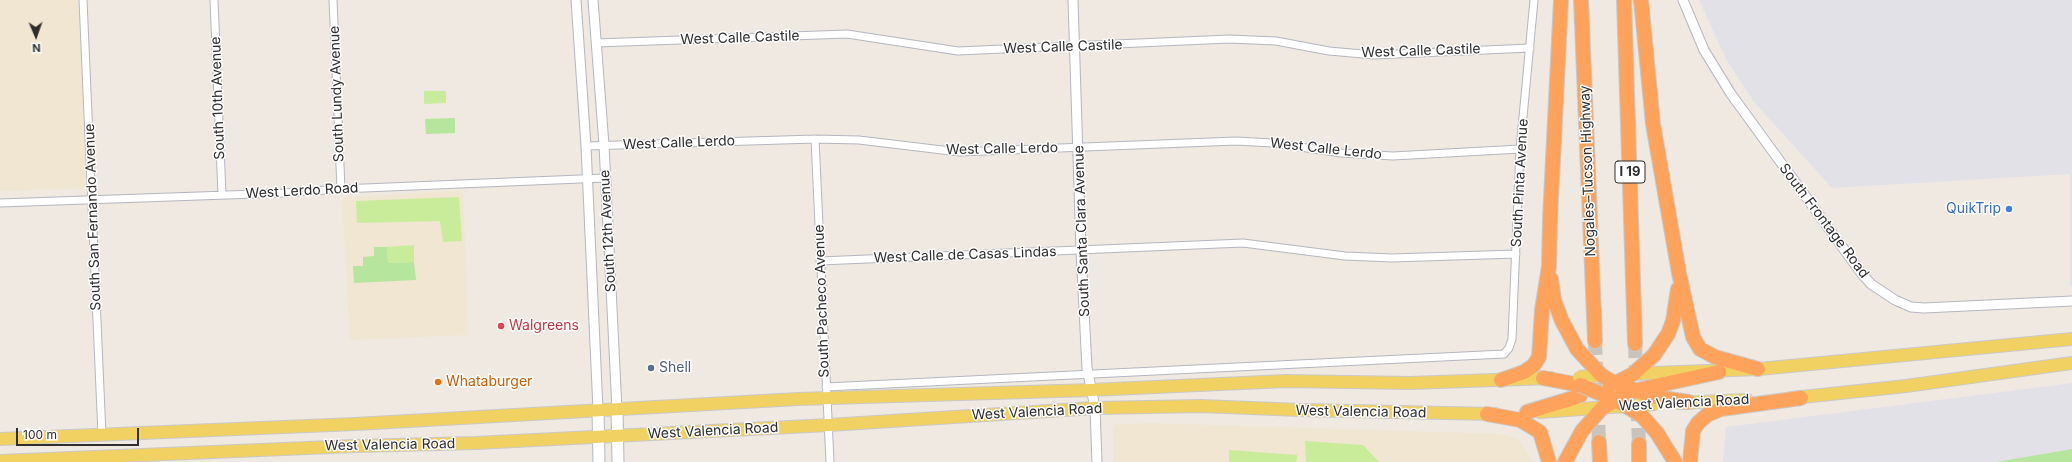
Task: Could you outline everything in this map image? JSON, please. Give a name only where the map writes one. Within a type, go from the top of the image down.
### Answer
[{"type":"highway","points":[[1501,380],[1524,372],[1534,365],[1539,357],[1542,310],[1549,266],[1561,0]]},
{"type":"highway","name":"Nogales–Tucson Highway","points":[[1580,0],[1595,341]]},
{"type":"highway","name":"I 19","points":[[1624,0],[1636,344]]},
{"type":"highway","points":[[1641,0],[1653,124],[1679,273],[1693,337],[1700,349],[1714,357],[1758,370]]},
{"type":"highway","points":[[1549,266],[1554,300],[1562,321],[1577,349],[1601,375],[1616,384],[1633,391],[1655,390],[1719,372]]},
{"type":"highway","points":[[1527,412],[1580,392],[1597,392],[1616,384],[1633,374],[1654,355],[1668,334],[1677,308],[1679,273]]},
{"type":"highway","points":[[1543,378],[1580,392]]},
{"type":"highway","points":[[1655,390],[1690,402]]},
{"type":"highway","points":[[1565,462],[1582,431],[1602,408],[1621,403],[1633,391]]},
{"type":"highway","points":[[1597,392],[1621,403],[1642,416],[1657,433],[1675,462]]},
{"type":"highway","points":[[1690,462],[1693,431],[1698,423],[1707,415],[1721,409],[1801,398]]},
{"type":"highway","points":[[1487,414],[1520,420],[1540,432],[1549,462]]},
{"type":"highway","points":[[1599,442],[1600,462]]},
{"type":"highway","points":[[1639,444],[1640,462]]},
{"type":"main road","name":"West Valencia Road","points":[[1719,372],[1758,370],[2072,339]]},
{"type":"main road","name":"West Valencia Road","points":[[1690,402],[1801,398],[1906,386],[2072,363]]},
{"type":"main road","points":[[1580,392],[1601,375],[1633,374],[1655,390]]},
{"type":"main road","name":"West Valencia Road","points":[[0,439],[355,424],[617,410],[826,393],[1091,390],[1286,381],[1410,382],[1543,378]]},
{"type":"main road","name":"West Valencia Road","points":[[1621,403],[1655,390]]},
{"type":"main road","name":"West Valencia Road","points":[[1580,392],[1602,408]]},
{"type":"main road","name":"West Valencia Road","points":[[0,461],[355,446],[476,443],[829,425],[1095,408],[1201,406],[1487,414],[1527,412]]},
{"type":"main road","name":"South 12th Avenue","points":[[598,410],[599,462]]},
{"type":"main road","name":"South 12th Avenue","points":[[617,410],[618,462]]},
{"type":"main road","points":[[355,424],[355,446]]},
{"type":"main road","points":[[102,435],[103,456]]},
{"type":"street","name":"South San Fernando Avenue","points":[[83,0],[102,435]]},
{"type":"street","name":"South 10th Avenue","points":[[214,0],[222,195]]},
{"type":"street","name":"South Lundy Avenue","points":[[333,0],[341,188]]},
{"type":"street","name":"South 12th Avenue","points":[[576,0],[586,146],[598,410]]},
{"type":"street","name":"South 12th Avenue","points":[[593,0],[604,145],[604,178],[617,410]]},
{"type":"street","name":"South Santa Clara Avenue","points":[[1073,0],[1079,148],[1081,251],[1088,374],[1095,408],[1097,462]]},
{"type":"street","name":"South Pinta Avenue","points":[[1495,355],[1504,354],[1509,348],[1512,339],[1520,149],[1534,0]]},
{"type":"street","name":"South Frontage Road","points":[[1683,0],[1704,50],[1731,94],[1862,274],[1882,292],[1911,307],[1924,308],[2072,301]]},
{"type":"street","name":"West Calle Castile","points":[[596,43],[847,34],[958,51],[1229,39],[1276,41],[1329,51],[1374,55],[1530,48]]},
{"type":"street","name":"West Calle Lerdo","points":[[586,146],[815,139],[859,140],[959,152],[1236,142],[1273,143],[1341,153],[1393,156],[1520,149]]},
{"type":"street","name":"South Pacheco Avenue","points":[[815,139],[830,462]]},
{"type":"street","name":"West Lerdo Road","points":[[0,204],[222,195],[341,188],[604,178]]},
{"type":"street","name":"West Calle de Casas Lindas","points":[[820,261],[1243,243],[1345,256],[1392,258],[1516,254]]},
{"type":"street","name":"West Valencia Road","points":[[826,393],[1088,374],[1495,355]]},
{"type":"shaded area","points":[[0,0],[78,0],[89,188],[0,191]]},
{"type":"shaded area","points":[[1699,0],[2072,0],[2072,286],[2070,286],[2070,174],[1832,188],[1754,102],[1727,61]]},
{"type":"shaded area","points":[[463,190],[468,335],[350,340],[342,198]]},
{"type":"shaded area","points":[[2072,383],[2072,449],[1996,462],[1723,462],[1726,427]]},
{"type":"shaded area","points":[[1147,423],[1502,434],[1518,439],[1534,462],[1113,462],[1113,425]]},
{"type":"green space","points":[[424,91],[446,91],[446,103],[424,104]]},
{"type":"green space","points":[[455,118],[455,133],[426,134],[425,119]]},
{"type":"green space","points":[[459,197],[462,241],[443,242],[440,221],[357,223],[356,201]]},
{"type":"green space","points":[[414,245],[414,262],[388,263],[387,247]]},
{"type":"green space","points":[[374,247],[387,247],[388,263],[414,262],[416,280],[354,283],[353,266],[363,266],[363,257],[374,256]]},
{"type":"green space","points":[[1305,441],[1363,445],[1379,462],[1306,462]]},
{"type":"green space","points":[[2072,449],[2072,462],[1996,462]]},
{"type":"green space","points":[[1229,450],[1297,455],[1296,462],[1229,462]]},
{"type":"tunnel","points":[[1595,341],[1599,442]]},
{"type":"tunnel","points":[[1635,344],[1639,444]]},
{"type":"place","name":"QuikTrip","points":[[2009,209]]},
{"type":"place","name":"Walgreens","points":[[501,326]]},
{"type":"place","name":"Shell","points":[[651,368]]},
{"type":"place","name":"Whataburger","points":[[438,382]]}]
